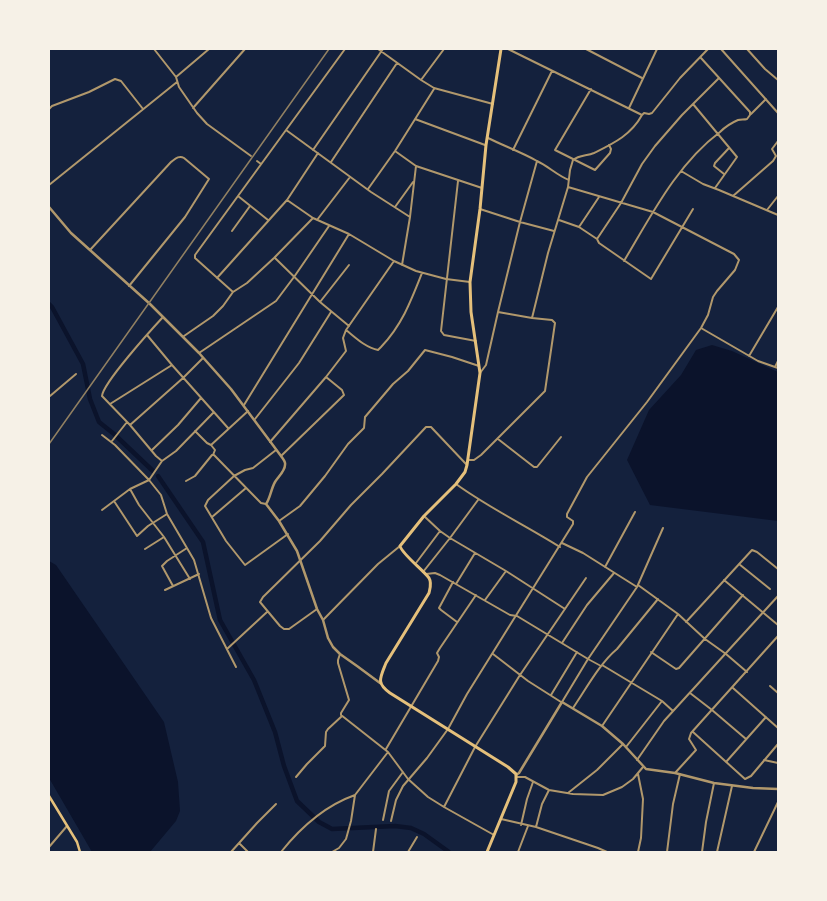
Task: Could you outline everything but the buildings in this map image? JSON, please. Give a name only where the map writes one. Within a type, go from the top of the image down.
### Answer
[{"type":"main road","points":[[488,852],[516,782],[517,776],[508,767],[390,694],[382,688],[380,683],[381,675],[386,663],[429,593],[431,580],[416,563],[405,555],[400,546],[424,516],[456,484],[464,472],[468,460],[480,373],[471,312],[470,282],[480,209],[486,145],[501,49]]},
{"type":"main road","points":[[49,796],[77,842],[80,852]]},
{"type":"street","points":[[154,49],[176,77],[177,82],[193,108],[207,124],[251,156]]},
{"type":"street","points":[[176,77],[208,49]]},
{"type":"street","points":[[193,108],[245,49]]},
{"type":"street","points":[[233,292],[195,258],[195,255],[345,49]]},
{"type":"street","points":[[378,49],[382,50],[397,63],[434,88],[493,104]]},
{"type":"street","points":[[421,80],[444,49]]},
{"type":"street","points":[[508,49],[642,115]]},
{"type":"street","points":[[586,49],[642,78]]},
{"type":"street","points":[[629,108],[657,49]]},
{"type":"street","points":[[532,318],[554,231],[559,220],[568,187],[573,160],[593,153],[625,137],[644,113],[652,113],[680,78],[708,49]]},
{"type":"street","points":[[721,49],[778,114]]},
{"type":"street","points":[[747,49],[778,80]]},
{"type":"street","points":[[313,150],[382,50]]},
{"type":"street","points":[[700,58],[751,114]]},
{"type":"street","points":[[331,162],[397,63]]},
{"type":"street","points":[[514,150],[552,71]]},
{"type":"street","points":[[597,239],[621,203],[642,164],[655,146],[719,78]]},
{"type":"street","points":[[49,109],[52,106],[118,79],[143,109]]},
{"type":"street","points":[[49,185],[177,82]]},
{"type":"street","points":[[368,189],[395,151],[434,88]]},
{"type":"street","points":[[591,89],[555,150],[595,170],[610,153],[611,149],[608,145]]},
{"type":"street","points":[[624,261],[653,212],[680,171],[700,148],[738,120],[747,119],[766,99]]},
{"type":"street","points":[[693,104],[737,157],[715,188]]},
{"type":"street","points":[[415,119],[486,145]]},
{"type":"street","points":[[286,130],[350,177],[410,217]]},
{"type":"street","points":[[488,138],[537,161],[562,178],[569,180]]},
{"type":"street","points":[[733,196],[775,158],[776,156],[772,149],[778,141]]},
{"type":"street","points":[[724,174],[714,166],[729,148]]},
{"type":"street","points":[[395,151],[416,166],[482,188]]},
{"type":"street","points":[[217,278],[287,200],[318,153]]},
{"type":"street","points":[[90,250],[171,162],[177,158],[184,158],[209,179],[171,236],[129,286]]},
{"type":"street","points":[[257,161],[262,164]]},
{"type":"street","points":[[480,373],[486,365],[520,222],[537,161]]},
{"type":"street","points":[[402,265],[410,217],[416,166]]},
{"type":"street","points":[[680,171],[703,184],[778,215]]},
{"type":"street","points":[[317,220],[350,177]]},
{"type":"street","points":[[395,207],[414,181]]},
{"type":"street","points":[[458,181],[441,331],[444,335],[476,341]]},
{"type":"street","points":[[391,821],[398,795],[408,779],[448,729],[467,694],[560,547],[573,524],[573,521],[567,517],[567,514],[580,490],[590,474],[622,435],[682,356],[708,315],[713,297],[735,270],[739,260],[734,254],[653,212],[568,187]]},
{"type":"street","points":[[238,196],[268,220]]},
{"type":"street","points":[[767,210],[778,196]]},
{"type":"street","points":[[579,227],[600,197]]},
{"type":"street","points":[[287,200],[312,218],[349,234],[402,265],[446,279],[470,282]]},
{"type":"street","points":[[232,231],[250,206]]},
{"type":"street","points":[[49,207],[71,233],[184,336],[223,379],[255,419],[285,463],[285,467],[274,484],[266,504]]},
{"type":"street","points":[[480,209],[554,231]]},
{"type":"street","points":[[559,220],[579,227],[597,239],[599,243],[651,279],[683,228],[693,209]]},
{"type":"street","points":[[184,336],[212,316],[223,306],[233,292],[247,283],[274,258],[312,218]]},
{"type":"street","points":[[199,353],[276,301],[329,226]]},
{"type":"street","points":[[244,405],[349,234]]},
{"type":"street","points":[[274,258],[331,312],[349,326]]},
{"type":"street","points":[[270,442],[326,377],[346,351],[343,338],[346,330],[394,261]]},
{"type":"street","points":[[320,302],[349,265]]},
{"type":"street","points":[[346,330],[371,348],[376,350],[381,347],[400,323],[408,309],[422,272]]},
{"type":"street","points":[[750,356],[778,307]]},
{"type":"street","points":[[255,419],[299,363],[331,312]]},
{"type":"street","points":[[468,460],[477,458],[498,439],[543,394],[546,388],[555,323],[552,320],[498,312]]},
{"type":"street","points":[[162,317],[126,360],[103,392],[102,396],[162,461]]},
{"type":"street","points":[[700,328],[758,361],[778,368]]},
{"type":"street","points":[[147,335],[228,428]]},
{"type":"street","points":[[279,521],[300,506],[325,476],[348,444],[364,428],[365,418],[368,413],[393,384],[408,371],[425,350],[452,357],[480,367]]},
{"type":"street","points":[[130,425],[183,378],[203,358]]},
{"type":"street","points":[[775,367],[778,361]]},
{"type":"street","points":[[110,404],[172,364]]},
{"type":"street","points":[[50,396],[76,374]]},
{"type":"street","points":[[281,456],[344,395],[342,390],[326,377]]},
{"type":"street","points":[[152,450],[178,425],[201,398]]},
{"type":"street","points":[[211,445],[248,411]]},
{"type":"street","points":[[102,510],[130,489],[149,480],[162,461],[176,451],[214,412]]},
{"type":"street","points":[[112,440],[127,422]]},
{"type":"street","points":[[317,609],[286,630],[280,626],[267,612],[260,602],[261,599],[426,427],[431,427],[467,465]]},
{"type":"street","points":[[186,481],[195,476],[213,455],[215,450],[195,431]]},
{"type":"street","points":[[102,436],[112,440],[161,495],[167,514],[194,560],[199,574],[205,602],[211,618],[236,667]]},
{"type":"street","points":[[498,439],[534,467],[537,467],[561,437]]},
{"type":"street","points":[[276,450],[253,468],[245,470],[234,476],[206,502],[206,506],[226,541],[245,565],[288,534]]},
{"type":"street","points":[[213,455],[261,503],[266,504],[288,534],[300,560],[331,644],[340,654],[380,683]]},
{"type":"street","points":[[456,484],[478,500],[560,547]]},
{"type":"street","points":[[212,517],[246,488]]},
{"type":"street","points":[[130,489],[138,505],[164,537],[190,579]]},
{"type":"street","points":[[425,573],[478,500]]},
{"type":"street","points":[[114,501],[137,536],[153,522],[167,514]]},
{"type":"street","points":[[605,567],[635,512]]},
{"type":"street","points":[[424,516],[450,538],[506,571],[565,609]]},
{"type":"street","points":[[643,767],[634,779],[622,787],[603,795],[588,796],[549,790],[523,777],[517,776],[588,659],[637,586],[663,528]]},
{"type":"street","points":[[416,563],[440,531]]},
{"type":"street","points":[[145,549],[164,537]]},
{"type":"street","points":[[562,543],[583,553],[658,599],[747,672]]},
{"type":"street","points":[[323,620],[378,564],[400,546]]},
{"type":"street","points":[[174,586],[162,566],[165,562],[187,548]]},
{"type":"street","points":[[686,622],[750,552],[755,550],[778,569]]},
{"type":"street","points":[[456,584],[475,553]]},
{"type":"street","points":[[739,564],[770,589]]},
{"type":"street","points":[[485,600],[506,571]]},
{"type":"street","points":[[425,573],[437,574],[510,615],[517,616],[588,659],[631,682],[662,701],[674,711]]},
{"type":"street","points":[[562,643],[587,605],[614,573]]},
{"type":"street","points":[[165,590],[199,574]]},
{"type":"street","points":[[444,807],[476,747],[520,675],[586,578]]},
{"type":"street","points":[[724,580],[778,625]]},
{"type":"street","points":[[453,582],[439,608],[457,622]]},
{"type":"street","points":[[386,750],[438,661],[438,653],[440,648],[476,595]]},
{"type":"street","points":[[652,652],[676,669],[680,667],[743,595]]},
{"type":"street","points":[[636,760],[664,721],[778,596]]},
{"type":"street","points":[[573,708],[612,653],[617,649],[658,599]]},
{"type":"street","points":[[227,649],[267,612]]},
{"type":"street","points":[[602,726],[678,614]]},
{"type":"street","points":[[675,773],[696,750],[689,739],[693,732],[778,636]]},
{"type":"street","points":[[551,695],[577,652]]},
{"type":"street","points":[[296,778],[307,764],[325,746],[326,732],[342,716],[341,713],[349,700],[338,663],[340,654]]},
{"type":"street","points":[[492,654],[520,675],[561,702],[602,726],[622,744],[643,767],[649,770],[675,773],[732,786],[778,789]]},
{"type":"street","points":[[770,686],[778,693]]},
{"type":"street","points":[[733,688],[778,728]]},
{"type":"street","points":[[690,694],[712,710],[746,739]]},
{"type":"street","points":[[626,748],[662,701]]},
{"type":"street","points":[[342,716],[386,750],[408,779],[421,791],[444,807],[494,835]]},
{"type":"street","points":[[726,762],[766,717]]},
{"type":"street","points":[[693,732],[745,779],[751,776],[778,744]]},
{"type":"street","points":[[568,793],[597,770],[622,744]]},
{"type":"street","points":[[332,852],[341,847],[349,832],[355,796],[388,752]]},
{"type":"street","points":[[764,760],[778,763]]},
{"type":"street","points":[[383,820],[389,791],[403,772]]},
{"type":"street","points":[[638,774],[643,799],[641,838],[638,852]]},
{"type":"street","points":[[667,852],[680,774]]},
{"type":"street","points":[[521,825],[533,782]]},
{"type":"street","points":[[702,852],[714,783]]},
{"type":"street","points":[[717,852],[732,786]]},
{"type":"street","points":[[536,827],[542,804],[549,790]]},
{"type":"street","points":[[281,852],[297,833],[319,814],[333,804],[355,796]]},
{"type":"street","points":[[754,852],[778,802]]},
{"type":"street","points":[[231,852],[276,804]]},
{"type":"street","points":[[501,819],[521,825],[536,827],[607,852]]},
{"type":"street","points":[[49,847],[67,826]]},
{"type":"street","points":[[518,852],[528,826]]},
{"type":"street","points":[[374,852],[376,829]]},
{"type":"street","points":[[408,852],[417,837]]},
{"type":"street","points":[[239,843],[248,852]]},
{"type":"water","points":[[712,345],[732,351],[778,372],[778,521],[650,505],[627,460],[649,410],[681,375],[696,350]]},
{"type":"water","points":[[49,561],[56,565],[164,722],[178,782],[180,811],[176,821],[150,852],[92,852],[49,778]]},
{"type":"waterway","points":[[49,304],[83,364],[90,399],[99,422],[153,471]]},
{"type":"waterway","points":[[158,476],[203,542],[220,620],[254,680],[275,732],[284,766],[297,801],[319,822],[332,829],[395,826],[411,828],[424,834],[449,852]]},
{"type":"railway","points":[[49,444],[329,49]]}]
